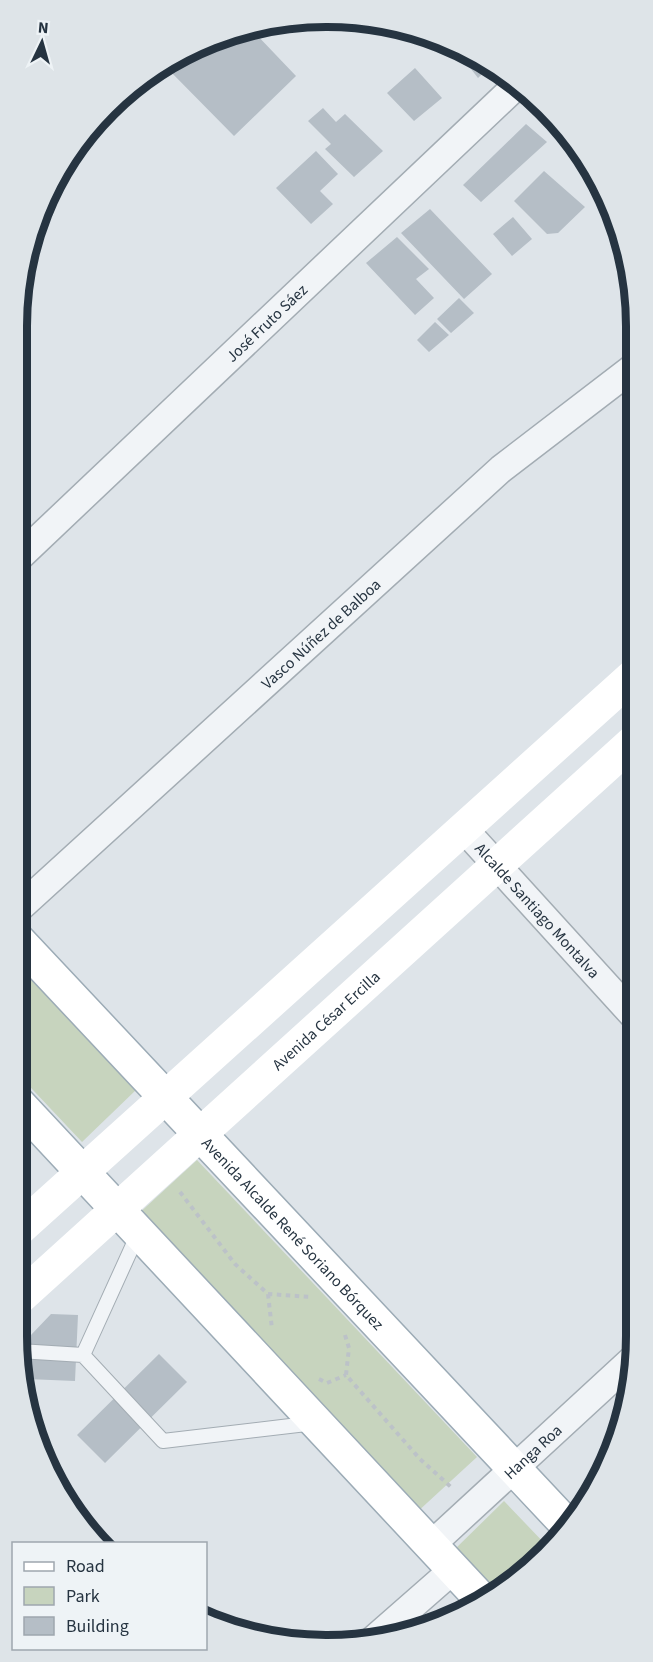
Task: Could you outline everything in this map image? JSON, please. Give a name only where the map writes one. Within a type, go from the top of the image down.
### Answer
[{"type":"main road","points":[[27,1222],[626,682]]},
{"type":"main road","name":"Avenida César Ercilla","points":[[27,1293],[128,1221],[162,1168],[626,748]]},
{"type":"main road","name":"Avenida Alcalde René Soriano Bórquez","points":[[27,950],[562,1520]]},
{"type":"main road","points":[[27,1113],[476,1595]]},
{"type":"street","name":"José Fruto Sáez","points":[[27,550],[511,91]]},
{"type":"street","name":"Vasco Núñez de Balboa","points":[[27,901],[501,469],[626,373]]},
{"type":"street","name":"Alcalde Santiago Montalva","points":[[463,828],[626,1007]]},
{"type":"street","name":"Hanga Roa","points":[[431,1545],[624,1368]]},
{"type":"street","points":[[386,1629],[454,1569]]},
{"type":"lane","points":[[83,1355],[128,1221]]},
{"type":"lane","points":[[28,1352],[83,1355],[163,1441],[318,1423]]},
{"type":"path","points":[[162,1168],[235,1264],[268,1294],[318,1299]]},
{"type":"path","points":[[268,1294],[274,1335]]},
{"type":"path","points":[[342,1325],[349,1348],[346,1375],[420,1459],[472,1507]]},
{"type":"path","points":[[311,1373],[327,1383],[346,1375]]},
{"type":"green space","points":[[27,974],[137,1089],[82,1142],[27,1084]]},
{"type":"green space","points":[[197,1160],[477,1457],[415,1514],[135,1217]]},
{"type":"green space","points":[[504,1501],[543,1542],[524,1561],[488,1588],[453,1551]]},
{"type":"building","points":[[257,35],[296,76],[234,136],[170,71],[212,50]]},
{"type":"building","points":[[465,61],[484,72],[478,78]]},
{"type":"building","points":[[415,68],[442,98],[414,121],[387,93]]},
{"type":"building","points":[[323,108],[336,122],[345,114],[383,151],[354,177],[325,149],[331,144],[308,121]]},
{"type":"building","points":[[526,124],[547,142],[481,202],[463,185]]},
{"type":"building","points":[[316,151],[338,174],[320,191],[333,204],[311,224],[276,188]]},
{"type":"building","points":[[544,171],[585,207],[558,233],[547,234],[514,201]]},
{"type":"building","points":[[430,209],[492,274],[464,299],[401,233]]},
{"type":"building","points":[[513,217],[532,239],[512,256],[493,234]]},
{"type":"building","points":[[397,237],[429,269],[416,279],[434,298],[415,315],[366,263]]},
{"type":"building","points":[[459,298],[474,313],[451,333],[437,319]]},
{"type":"building","points":[[435,322],[449,335],[429,352],[417,340]]},
{"type":"building","points":[[51,1314],[78,1315],[75,1381],[31,1379],[29,1361],[31,1335]]},
{"type":"building","points":[[159,1354],[187,1382],[105,1463],[77,1435]]}]
